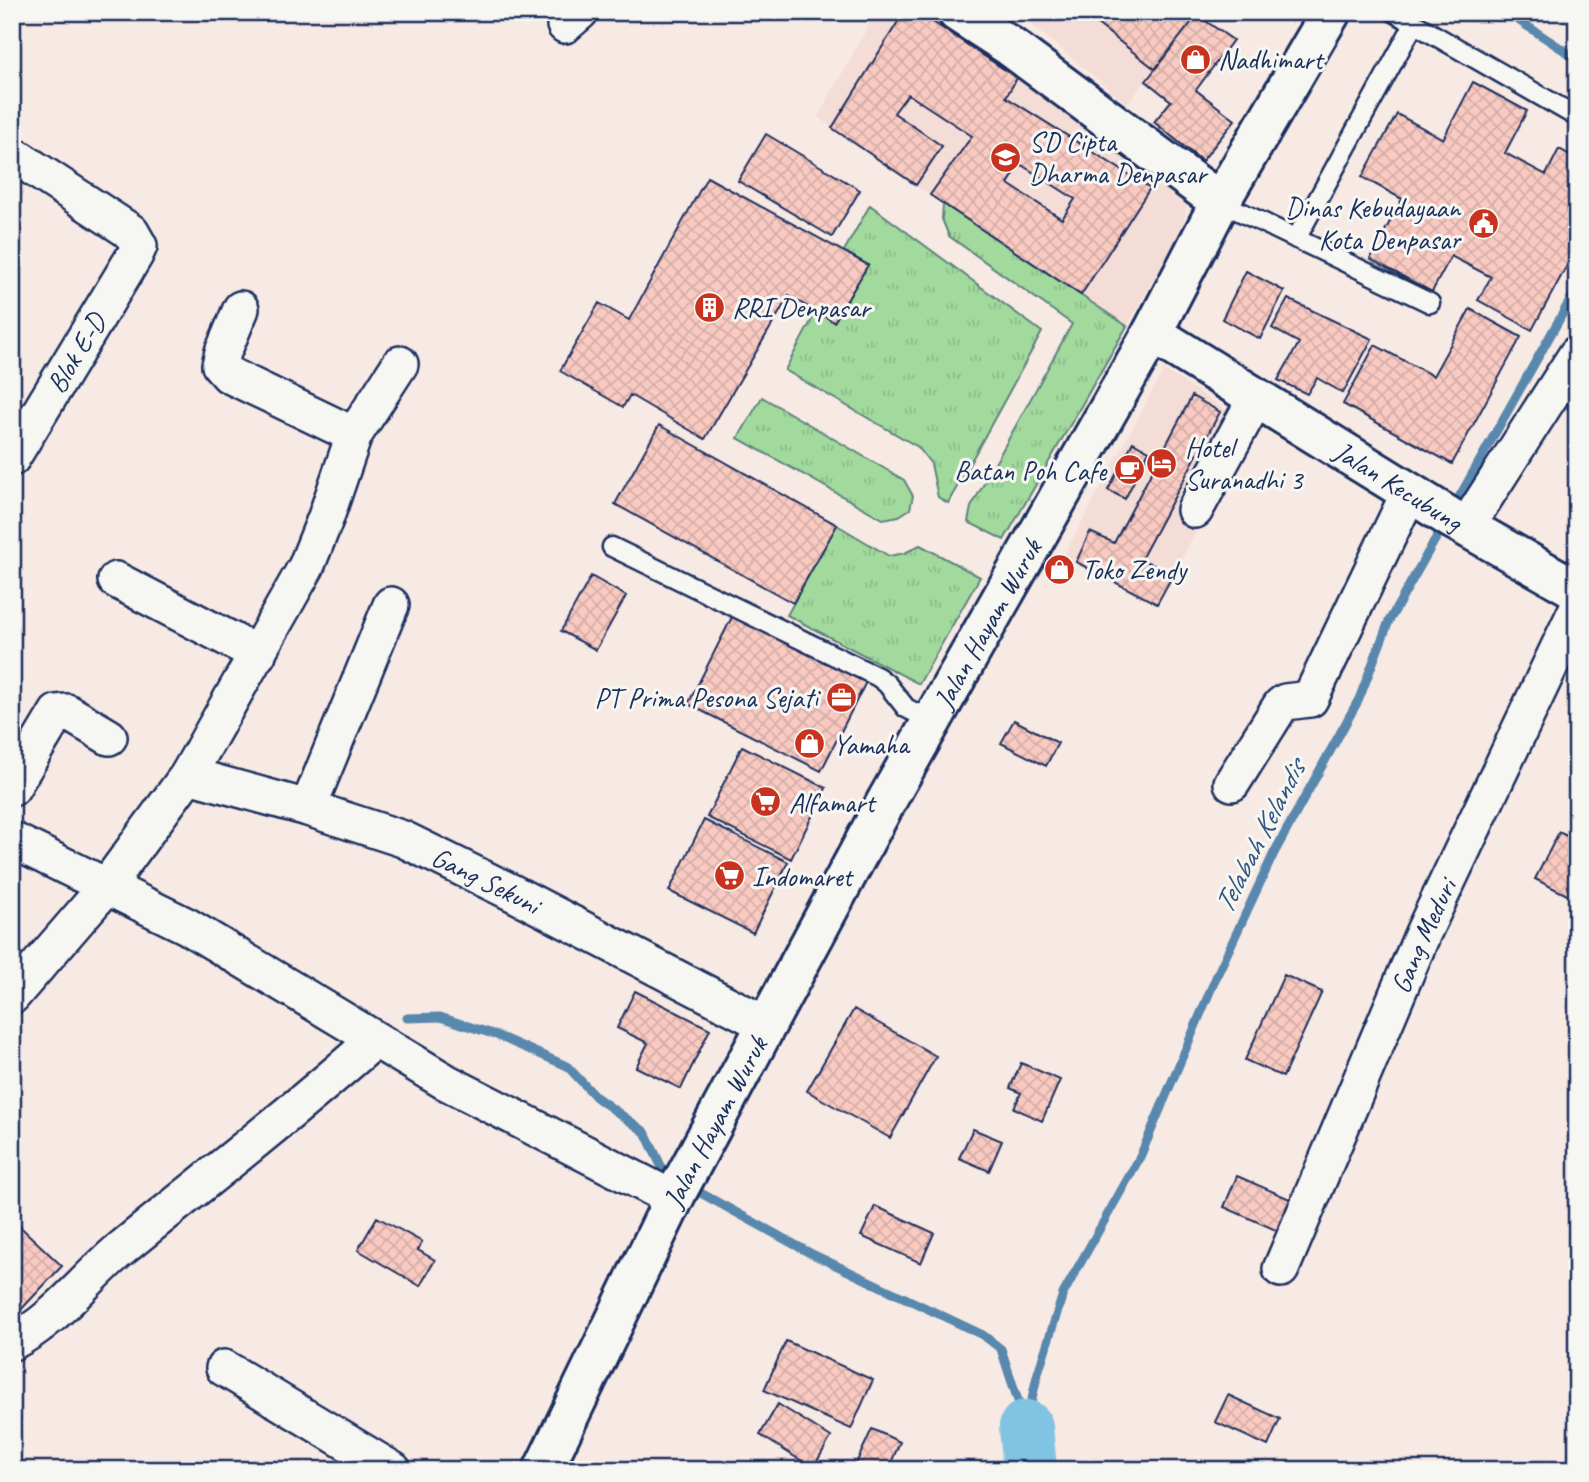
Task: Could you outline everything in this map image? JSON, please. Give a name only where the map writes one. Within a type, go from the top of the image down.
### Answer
[{"type":"main road","points":[[957,12],[1008,45],[1220,202]]},
{"type":"main road","name":"Jalan Hayam Wuruk","points":[[543,1470],[697,1153],[932,721],[1152,333],[1220,202],[1331,12]]},
{"type":"main road","name":"Jalan Kecubung","points":[[1152,333],[1439,511],[1577,590]]},
{"type":"street","name":"Blok E-D","points":[[12,154],[131,232],[139,246],[12,458]]},
{"type":"street","points":[[241,309],[220,365],[229,375],[354,435]]},
{"type":"street","points":[[1232,783],[1281,705],[1285,702],[1310,699],[1439,511],[1577,354]]},
{"type":"street","points":[[12,996],[106,887],[188,775],[306,567],[354,435],[400,364]]},
{"type":"street","points":[[1195,510],[1256,398]]},
{"type":"street","points":[[116,580],[258,654]]},
{"type":"street","points":[[308,808],[391,605]]},
{"type":"street","name":"Gang Meduri","points":[[1281,1269],[1423,933],[1577,609]]},
{"type":"street","points":[[12,788],[57,713],[67,712],[109,737]]},
{"type":"street","name":"Gang Sekuni","points":[[188,775],[308,808],[403,839],[767,1025]]},
{"type":"street","points":[[12,840],[187,926],[368,1038],[446,1082],[676,1195]]},
{"type":"street","points":[[12,1342],[47,1321],[118,1251],[302,1104],[368,1038]]},
{"type":"street","points":[[224,1368],[393,1470]]},
{"type":"lane","points":[[1394,12],[1572,114]]},
{"type":"lane","points":[[1296,239],[1414,24]]},
{"type":"lane","points":[[1220,202],[1430,303]]},
{"type":"lane","points":[[612,547],[878,677],[906,708],[932,721]]},
{"type":"shaded area","name":"SD Cipta Dharma Denpasar","points":[[876,12],[918,12],[1181,186],[1188,202],[1181,230],[1127,326],[818,117]]},
{"type":"shaded area","points":[[1017,12],[1194,12],[1197,15],[1127,104]]},
{"type":"shaded area","name":"Hotel Suranadhi 3","points":[[1164,370],[1236,416],[1201,522],[1157,604],[1064,556]]},
{"type":"green space","points":[[943,204],[1127,326],[1004,540],[968,522],[971,507],[1072,324],[949,236],[942,219]]},
{"type":"green space","points":[[870,205],[1042,332],[948,503],[938,497],[931,464],[918,447],[785,370],[816,312],[835,321],[868,265],[844,251]]},
{"type":"green space","points":[[762,397],[904,480],[913,496],[910,509],[899,516],[883,519],[738,438]]},
{"type":"green space","points":[[837,525],[889,556],[905,553],[920,545],[980,577],[919,684],[787,615]]},
{"type":"building","name":"SD Cipta Dharma Denpasar","points":[[904,12],[918,12],[1017,78],[1006,97],[1150,188],[1081,295],[930,195],[972,136],[908,94],[894,113],[942,146],[916,185],[832,128]],"holes":[[[1020,164],[1075,199],[1062,219],[1008,184]]]},
{"type":"building","points":[[1082,12],[1194,12],[1197,15],[1155,69]]},
{"type":"building","points":[[1197,15],[1233,40],[1196,90],[1235,120],[1202,161],[1154,122],[1171,101],[1146,81]]},
{"type":"building","name":"Dinas Kebudayaan Kota Denpasar","points":[[1473,82],[1527,111],[1505,153],[1546,175],[1559,149],[1577,159],[1577,247],[1532,330],[1478,300],[1491,277],[1451,256],[1432,292],[1370,259],[1402,199],[1362,177],[1397,114],[1443,139]]},
{"type":"building","name":"RRI Denpasar","points":[[766,134],[860,190],[832,237],[738,181]]},
{"type":"building","name":"RRI Denpasar","points":[[707,177],[868,265],[834,322],[789,296],[705,439],[630,395],[623,407],[560,371],[599,303],[629,320]]},
{"type":"building","points":[[1246,271],[1284,291],[1260,339],[1222,319]]},
{"type":"building","points":[[1288,299],[1372,339],[1343,393],[1317,378],[1307,394],[1278,380],[1299,343],[1272,328]]},
{"type":"building","points":[[1470,309],[1521,337],[1452,464],[1343,404],[1375,345],[1433,376]]},
{"type":"building","points":[[1192,396],[1220,412],[1141,559],[1173,575],[1157,604],[1076,562],[1090,532],[1114,543]]},
{"type":"building","points":[[659,425],[837,525],[793,603],[615,504]]},
{"type":"building","name":"Batan Poh Cafe","points":[[1133,442],[1149,451],[1125,499],[1108,490]]},
{"type":"building","points":[[591,576],[626,596],[596,650],[561,631]]},
{"type":"building","points":[[735,611],[868,678],[821,771],[688,704]]},
{"type":"building","points":[[1014,720],[1058,743],[1046,766],[1001,743]]},
{"type":"building","name":"Alfamart","points":[[742,746],[826,788],[791,859],[707,817]]},
{"type":"building","name":"Indomaret","points":[[704,820],[788,862],[753,933],[669,891]]},
{"type":"building","points":[[1559,832],[1577,841],[1577,880],[1569,896],[1535,879]]},
{"type":"building","points":[[1284,975],[1322,992],[1283,1077],[1245,1060]]},
{"type":"building","points":[[635,991],[710,1029],[681,1089],[636,1067],[648,1043],[617,1028]]},
{"type":"building","points":[[854,1009],[936,1056],[890,1138],[807,1091]]},
{"type":"building","points":[[1021,1063],[1060,1080],[1042,1121],[1014,1108],[1021,1093],[1010,1088]]},
{"type":"building","points":[[973,1129],[1002,1141],[989,1171],[959,1158]]},
{"type":"building","points":[[1237,1176],[1292,1200],[1278,1231],[1224,1207]]},
{"type":"building","points":[[875,1206],[934,1233],[921,1263],[861,1236]]},
{"type":"building","points":[[377,1217],[422,1242],[418,1250],[435,1260],[420,1286],[358,1250]]},
{"type":"building","points":[[12,1219],[62,1266],[17,1314],[12,1309]]},
{"type":"building","points":[[786,1341],[873,1380],[851,1429],[764,1390]]},
{"type":"building","points":[[1228,1395],[1280,1419],[1268,1446],[1215,1422]]},
{"type":"building","points":[[778,1404],[831,1437],[813,1468],[760,1435]]},
{"type":"building","points":[[872,1429],[900,1442],[888,1470],[853,1470]]},
{"type":"waterway","name":"Telabah Kelandis","points":[[1506,12],[1577,59]]},
{"type":"waterway","name":"Telabah Kelandis","points":[[1453,508],[1577,288]]},
{"type":"waterway","points":[[1570,406],[1577,412]]},
{"type":"waterway","name":"Telabah Kelandis","points":[[1026,1427],[1037,1376],[1063,1294],[1140,1157],[1217,975],[1274,853],[1359,699],[1389,621],[1444,524]]},
{"type":"waterway","points":[[407,1018],[440,1017],[496,1035],[567,1066],[596,1097],[645,1132],[664,1172],[673,1177]]},
{"type":"waterway","points":[[688,1186],[810,1253],[983,1335],[1001,1349],[1026,1425]]},
{"type":"waterway","points":[[1026,1427],[1030,1470]]},
{"type":"place","name":"Nadhimart","points":[[1195,59]]},
{"type":"place","name":"SD Cipta Dharma Denpasar","points":[[1006,157]]},
{"type":"place","name":"Dinas Kebudayaan Kota Denpasar","points":[[1483,223]]},
{"type":"place","name":"RRI Denpasar","points":[[709,307]]},
{"type":"place","name":"Hotel Suranadhi 3","points":[[1162,463]]},
{"type":"place","name":"Batan Poh Cafe","points":[[1129,470]]},
{"type":"place","name":"Toko Zendy","points":[[1059,569]]},
{"type":"place","name":"PT Prima Pesona Sejati","points":[[841,697]]},
{"type":"place","name":"Yamaha","points":[[810,744]]},
{"type":"place","name":"Alfamart","points":[[766,802]]},
{"type":"place","name":"Indomaret","points":[[729,876]]}]
